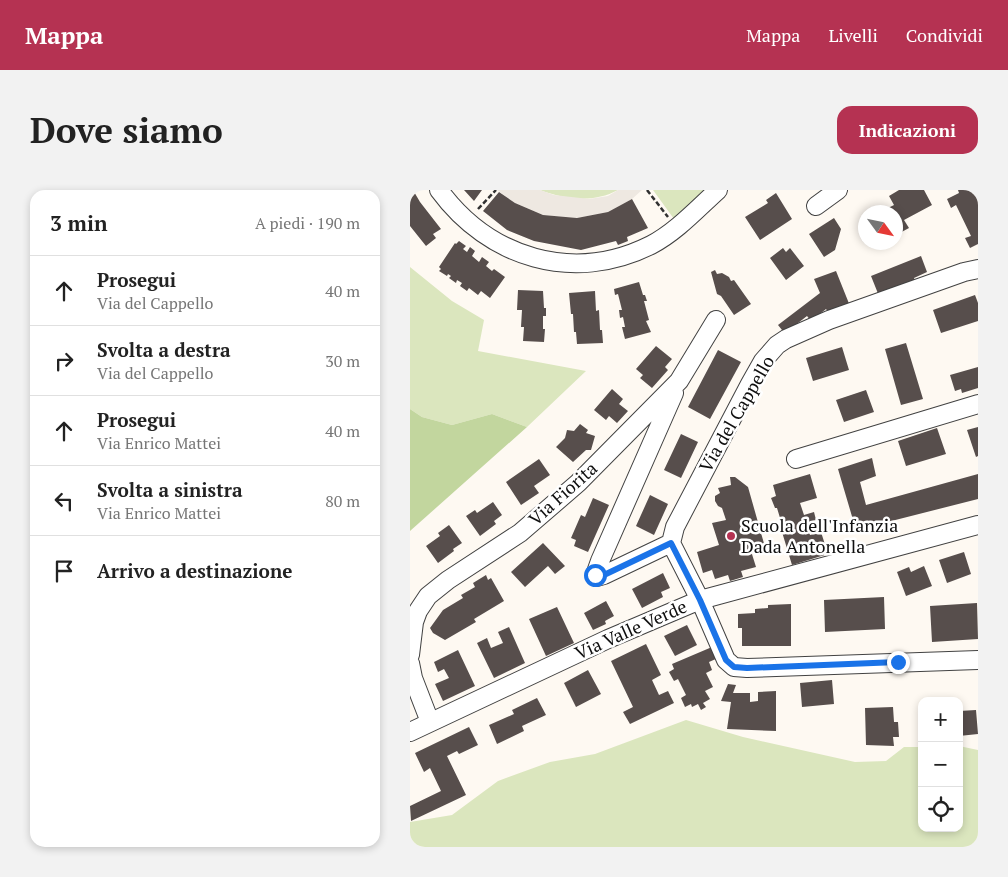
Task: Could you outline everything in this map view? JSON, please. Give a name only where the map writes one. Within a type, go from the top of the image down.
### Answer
[{"type":"street","points":[[439,190],[466,220],[496,243],[516,252],[537,258],[575,264],[629,254],[652,244],[665,236],[718,190]]},
{"type":"street","points":[[816,206],[838,190]]},
{"type":"street","name":"Via del Cappello","points":[[671,543],[675,527],[750,384],[763,362],[777,345],[786,338],[829,320],[964,272],[978,269]]},
{"type":"street","name":"Via Fiorita","points":[[410,655],[414,622],[418,611],[428,596],[448,580],[520,533],[578,482],[679,381],[716,320]]},
{"type":"street","points":[[679,381],[595,575],[598,577],[604,575],[671,543],[700,600],[726,660],[734,667],[978,660]]},
{"type":"street","points":[[796,459],[978,404]]},
{"type":"street","name":"Via Valle Verde","points":[[410,732],[608,639],[700,600],[978,525]]},
{"type":"street","points":[[410,663],[413,678],[430,722]]},
{"type":"path","points":[[466,220],[496,190]]},
{"type":"path","points":[[647,190],[676,227]]},
{"type":"green space","points":[[540,190],[618,190],[599,197],[580,199]]},
{"type":"green space","points":[[653,190],[707,190],[674,219]]},
{"type":"green space","points":[[410,267],[452,301],[484,320],[478,351],[586,371],[527,427],[492,414],[452,425],[422,417],[410,409]]},
{"type":"green space","points":[[410,409],[422,417],[452,425],[492,414],[527,427],[410,531]]},
{"type":"green space","points":[[686,720],[743,737],[855,762],[886,761],[904,747],[918,747],[918,832],[963,832],[963,747],[978,750],[978,847],[410,847],[410,822],[452,815],[498,781],[550,762],[595,754]]},
{"type":"shaded area","points":[[497,190],[540,190],[554,195],[589,199],[608,196],[618,190],[642,190],[632,199],[608,212],[577,218],[543,215],[515,203]]},
{"type":"building","points":[[410,190],[413,190],[441,229],[433,234],[436,238],[426,246],[410,226]]},
{"type":"building","points":[[464,190],[482,190],[474,201]]},
{"type":"building","points":[[899,190],[924,190],[932,205],[904,220],[909,228],[903,231],[903,205],[894,205],[889,196]]},
{"type":"building","points":[[958,190],[978,190],[978,244],[970,248],[965,238],[971,236],[956,205],[951,208],[947,199],[959,193]]},
{"type":"building","points":[[499,192],[515,203],[543,215],[577,218],[608,212],[632,199],[648,228],[627,237],[628,241],[618,245],[616,241],[581,250],[534,241],[507,230],[483,211]]},
{"type":"building","points":[[776,193],[792,219],[760,240],[745,217],[768,203],[766,200]]},
{"type":"building","points":[[834,218],[841,229],[835,250],[824,257],[809,234]]},
{"type":"building","points":[[459,241],[466,246],[463,249],[467,252],[470,247],[475,251],[472,256],[479,262],[482,257],[489,262],[486,266],[505,277],[490,298],[481,291],[478,295],[469,288],[467,291],[460,286],[462,283],[457,280],[456,283],[449,278],[451,276],[448,274],[447,276],[439,271],[441,269],[439,267],[455,243]]},
{"type":"building","points":[[783,248],[786,252],[790,248],[804,266],[786,280],[770,258]]},
{"type":"building","points":[[921,256],[927,272],[914,278],[915,281],[879,296],[871,276]]},
{"type":"building","points":[[715,270],[717,274],[722,273],[729,277],[731,281],[734,280],[751,304],[734,315],[721,296],[717,294],[711,272]]},
{"type":"building","points":[[836,271],[850,306],[830,315],[826,309],[811,321],[807,316],[786,335],[778,325],[820,293],[814,279]]},
{"type":"building","points":[[639,282],[647,301],[644,301],[649,320],[646,321],[651,332],[625,339],[622,327],[625,327],[623,317],[620,318],[619,310],[622,310],[618,294],[615,295],[614,289]]},
{"type":"building","points":[[518,290],[543,291],[544,308],[546,308],[546,316],[543,316],[544,342],[523,341],[524,327],[521,327],[522,310],[517,310]]},
{"type":"building","points":[[595,291],[596,311],[599,310],[603,343],[577,344],[569,293]]},
{"type":"building","points":[[975,295],[978,303],[978,321],[941,333],[933,310]]},
{"type":"building","points":[[906,343],[923,399],[901,405],[885,349]]},
{"type":"building","points":[[656,346],[672,359],[665,367],[668,370],[652,388],[640,378],[643,375],[636,369]]},
{"type":"building","points":[[842,347],[849,370],[813,381],[806,358]]},
{"type":"building","points":[[718,350],[741,362],[710,419],[688,407]]},
{"type":"building","points":[[978,367],[978,388],[962,393],[961,389],[955,391],[950,375]]},
{"type":"building","points":[[612,389],[623,399],[619,404],[628,411],[617,423],[609,416],[606,420],[594,410]]},
{"type":"building","points":[[866,390],[874,412],[844,422],[836,400]]},
{"type":"building","points":[[580,424],[588,430],[586,433],[595,436],[591,450],[586,450],[573,462],[556,447],[565,438],[567,430],[574,431]]},
{"type":"building","points":[[978,427],[978,456],[976,457],[967,430]]},
{"type":"building","points":[[937,428],[946,454],[906,466],[898,441]]},
{"type":"building","points":[[681,434],[698,442],[681,478],[664,470]]},
{"type":"building","points":[[872,458],[876,476],[860,482],[866,505],[978,474],[978,499],[856,530],[838,469]]},
{"type":"building","points":[[539,459],[550,475],[534,486],[539,493],[521,505],[506,482]]},
{"type":"building","points":[[810,474],[817,498],[800,503],[804,515],[814,512],[816,520],[806,523],[810,535],[821,532],[828,554],[792,565],[777,508],[775,508],[771,498],[776,496],[773,485]]},
{"type":"building","points":[[730,477],[735,477],[748,487],[765,547],[751,551],[756,567],[741,571],[743,577],[730,581],[728,575],[715,579],[712,570],[703,573],[697,552],[719,545],[712,523],[726,520],[722,508],[715,501],[715,496],[720,493],[718,488],[731,485]]},
{"type":"building","points":[[650,495],[668,504],[654,535],[636,526]]},
{"type":"building","points":[[593,498],[609,505],[588,552],[574,546],[576,540],[571,538],[581,515],[585,517]]},
{"type":"building","points":[[493,502],[502,515],[494,521],[496,524],[480,536],[466,516],[475,510],[477,513]]},
{"type":"building","points":[[449,525],[462,543],[438,563],[426,546],[440,536],[438,533]]},
{"type":"building","points":[[543,543],[565,566],[555,574],[548,566],[525,587],[511,572]]},
{"type":"building","points":[[964,552],[971,574],[947,583],[939,560]]},
{"type":"building","points":[[924,566],[932,586],[906,596],[897,572],[909,567],[911,572]]},
{"type":"building","points":[[663,573],[670,588],[661,592],[663,597],[642,608],[632,589]]},
{"type":"building","points":[[486,575],[488,580],[491,578],[504,601],[474,619],[476,622],[445,640],[433,633],[430,628],[443,610],[463,598],[461,595],[475,587],[473,583]]},
{"type":"building","points":[[884,597],[885,629],[825,632],[824,600]]},
{"type":"building","points":[[606,601],[614,616],[605,621],[606,624],[593,630],[584,613]]},
{"type":"building","points":[[977,603],[978,639],[932,642],[930,606]]},
{"type":"building","points":[[791,604],[791,646],[742,646],[742,628],[738,628],[738,614],[755,613],[755,609],[768,608],[768,605]]},
{"type":"building","points":[[557,607],[574,643],[546,656],[529,619]]},
{"type":"building","points":[[687,625],[697,645],[675,656],[664,636]]},
{"type":"building","points":[[509,627],[525,663],[494,678],[477,643],[487,638],[491,648],[503,643],[498,632]]},
{"type":"building","points":[[646,644],[661,675],[652,680],[659,695],[668,691],[674,703],[630,724],[623,712],[633,707],[611,661]]},
{"type":"building","points":[[712,647],[718,658],[709,662],[712,670],[706,673],[713,687],[705,691],[710,699],[703,703],[706,707],[701,710],[698,704],[692,707],[691,704],[685,707],[681,698],[686,695],[678,679],[674,681],[669,672],[674,669],[672,664]]},
{"type":"building","points":[[458,650],[475,686],[443,701],[435,684],[449,678],[444,669],[438,672],[434,662]]},
{"type":"building","points":[[588,670],[601,694],[576,707],[564,683]]},
{"type":"building","points":[[832,680],[834,704],[802,707],[800,683]]},
{"type":"building","points":[[728,684],[736,685],[733,693],[750,693],[750,702],[758,701],[758,692],[776,691],[776,731],[727,729],[731,702],[721,701]]},
{"type":"building","points":[[537,698],[546,715],[522,726],[524,731],[497,744],[489,725],[514,714],[512,710]]},
{"type":"building","points":[[893,707],[894,722],[898,722],[899,737],[893,737],[894,746],[866,745],[865,708]]},
{"type":"building","points":[[976,710],[978,734],[963,736],[963,711]]},
{"type":"building","points":[[469,727],[478,745],[459,754],[457,751],[447,756],[466,795],[411,821],[410,806],[441,791],[430,768],[424,772],[415,753]]},
{"type":"place","name":"Scuola dell'Infanzia Dada Antonella","points":[[731,536]]},
{"type":"route","points":[[595,575],[596,577],[604,575],[671,543],[700,600],[726,660],[734,667],[898,662]]}]
